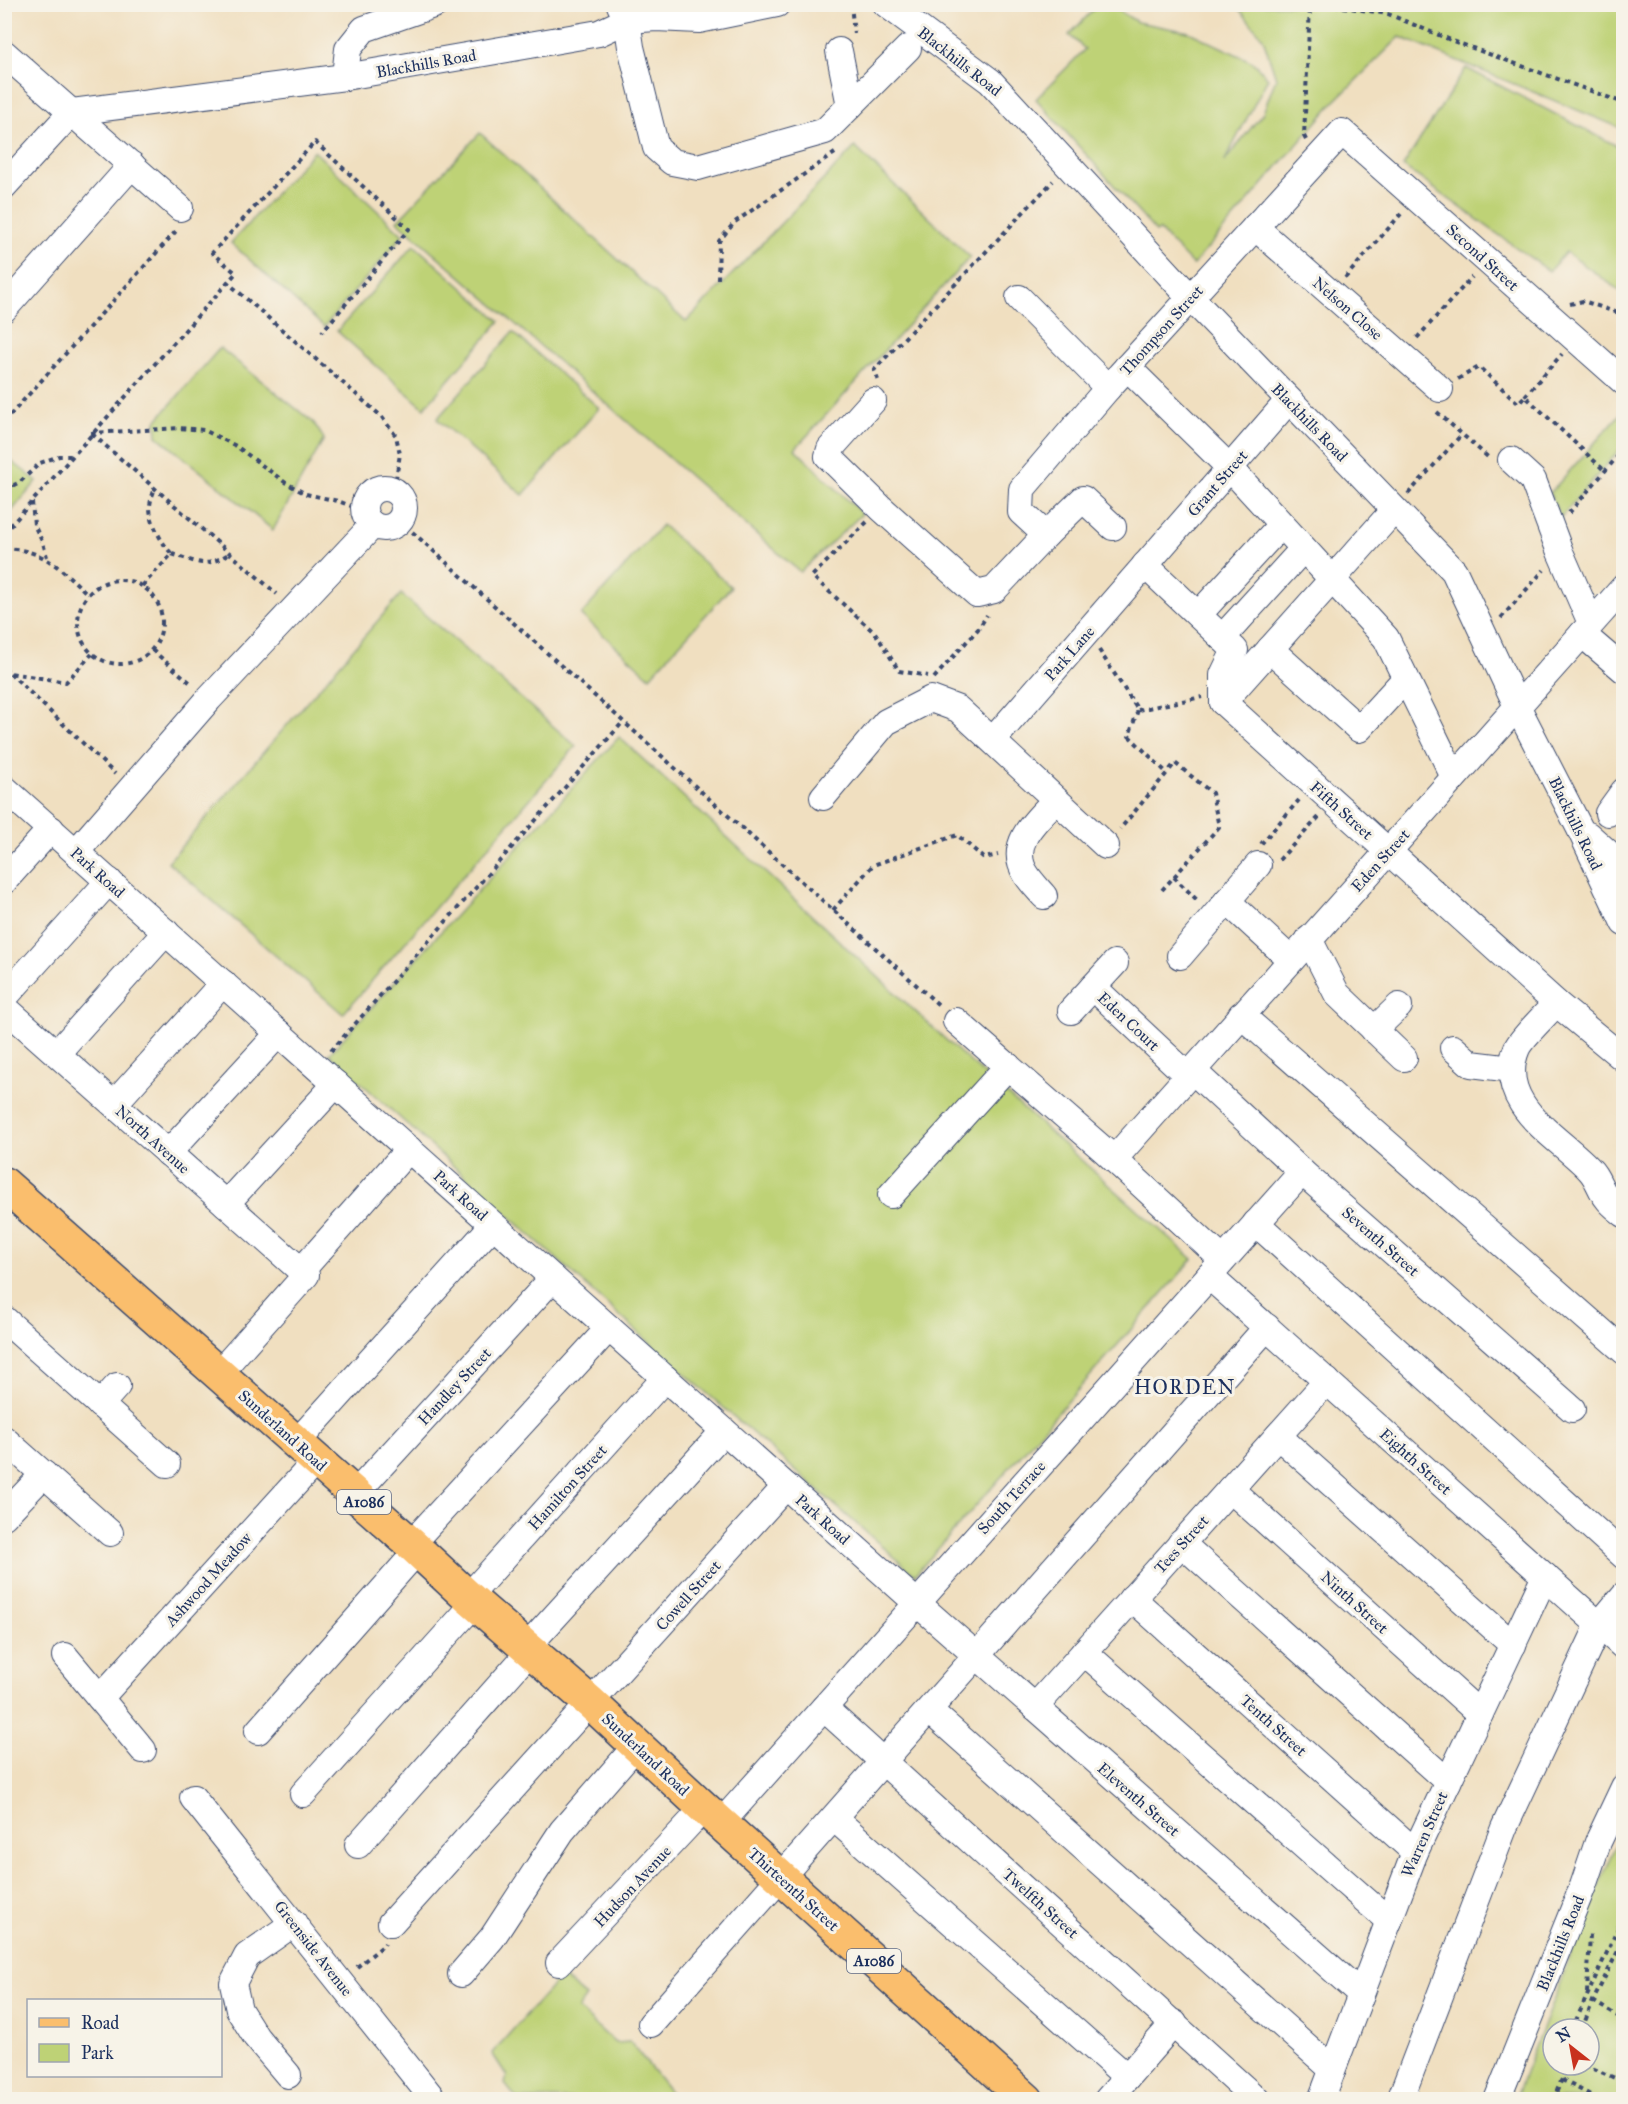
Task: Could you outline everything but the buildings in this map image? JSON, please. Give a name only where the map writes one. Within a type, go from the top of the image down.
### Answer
[{"type":"main road","name":"Sunderland Road","points":[[4,1184],[591,1703],[712,1815]]},
{"type":"main road","name":"Thirteenth Street","points":[[712,1815],[1027,2100]]},
{"type":"street","points":[[345,77],[348,49],[364,29],[436,4]]},
{"type":"street","name":"Blackhills Road","points":[[72,112],[345,77],[599,33],[623,12],[656,18],[699,20],[777,4]]},
{"type":"street","name":"Blackhills Road","points":[[886,4],[990,81],[1190,297],[1454,571],[1517,706],[1579,827],[1623,923]]},
{"type":"street","points":[[623,12],[656,147],[672,162],[698,167],[825,131],[908,48]]},
{"type":"street","points":[[839,51],[850,106]]},
{"type":"street","points":[[4,53],[180,208]]},
{"type":"street","points":[[4,186],[72,112]]},
{"type":"street","name":"Thompson Street","points":[[1046,535],[1021,512],[1022,489],[1126,367],[1342,132]]},
{"type":"street","name":"Second Street","points":[[1342,132],[1623,382]]},
{"type":"street","points":[[4,309],[132,165]]},
{"type":"street","name":"Nelson Close","points":[[1255,227],[1440,389]]},
{"type":"street","points":[[1018,298],[1108,388]]},
{"type":"street","points":[[1126,367],[1230,468],[1386,638],[1454,777]]},
{"type":"street","name":"Grant Street","points":[[1145,565],[1289,400]]},
{"type":"street","points":[[873,401],[830,449],[828,456],[881,508],[976,594],[994,590],[1083,499],[1113,527]]},
{"type":"street","points":[[1511,460],[1533,480],[1587,628],[1623,670]]},
{"type":"street","points":[[384,487],[394,490],[402,498],[404,508],[394,525],[384,528],[369,519],[364,507],[367,497],[374,490],[384,487]]},
{"type":"street","points":[[1223,697],[1270,649],[1394,510]]},
{"type":"street","points":[[76,852],[209,699],[294,609],[369,519]]},
{"type":"street","points":[[1198,615],[1281,525]]},
{"type":"street","points":[[1222,638],[1302,549]]},
{"type":"street","points":[[1145,565],[1235,650],[1223,675],[1223,697]]},
{"type":"street","name":"Park Lane","points":[[993,740],[1145,565]]},
{"type":"street","name":"Eden Street","points":[[1114,1160],[1623,587]]},
{"type":"street","points":[[1270,649],[1359,729],[1406,678]]},
{"type":"street","points":[[823,797],[886,722],[933,688],[993,740],[1055,801],[1106,846]]},
{"type":"street","name":"Fifth Street","points":[[1223,697],[1333,802],[1557,1003],[1623,1059]]},
{"type":"street","name":"Park Road","points":[[4,788],[917,1603]]},
{"type":"street","points":[[1608,813],[1623,791]]},
{"type":"street","points":[[1044,896],[1026,874],[1021,863],[1020,852],[1023,839],[1030,827],[1055,801]]},
{"type":"street","points":[[1579,827],[1623,867]]},
{"type":"street","points":[[4,881],[51,829]]},
{"type":"street","points":[[1180,956],[1262,861]]},
{"type":"street","points":[[4,998],[109,881]]},
{"type":"street","points":[[1220,909],[1291,960]]},
{"type":"street","points":[[57,1053],[166,932]]},
{"type":"street","points":[[1309,939],[1337,994],[1404,1058]]},
{"type":"street","points":[[1093,987],[1115,963]]},
{"type":"street","points":[[114,1104],[223,983]]},
{"type":"street","name":"Eden Court","points":[[1071,1011],[1093,987],[1190,1073]]},
{"type":"street","points":[[1557,1003],[1517,1047],[1512,1069],[1515,1092],[1534,1121],[1592,1172],[1607,1199],[1623,1214]]},
{"type":"street","points":[[1374,1030],[1399,1006]]},
{"type":"street","name":"North Avenue","points":[[4,1007],[302,1271]]},
{"type":"street","points":[[1241,1015],[1623,1351]]},
{"type":"street","name":"Eighth Street","points":[[956,1021],[1114,1160],[1216,1268],[1267,1327],[1623,1647]]},
{"type":"street","points":[[168,1153],[279,1033]]},
{"type":"street","points":[[1453,1048],[1471,1064],[1512,1069]]},
{"type":"street","points":[[891,1195],[1008,1066]]},
{"type":"street","name":"Seventh Street","points":[[1190,1073],[1572,1409]]},
{"type":"street","points":[[226,1204],[336,1084]]},
{"type":"street","points":[[219,1373],[306,1275],[302,1271],[409,1149]]},
{"type":"street","name":"South Terrace","points":[[712,1815],[824,1708],[1302,1172]]},
{"type":"street","points":[[1256,1223],[1623,1556]]},
{"type":"street","name":"Ashwood Meadow","points":[[100,1698],[493,1225]]},
{"type":"street","name":"Handley Street","points":[[356,1494],[554,1278]]},
{"type":"street","points":[[4,1319],[108,1395],[167,1464]]},
{"type":"street","points":[[651,2024],[1267,1327]]},
{"type":"street","points":[[258,1731],[415,1547],[609,1328]]},
{"type":"street","name":"Hamilton Street","points":[[303,1794],[665,1378]]},
{"type":"street","name":"Tees Street","points":[[1035,1707],[1327,1381]]},
{"type":"street","points":[[358,1845],[529,1648],[724,1431]]},
{"type":"street","points":[[1278,1436],[1513,1645]]},
{"type":"street","points":[[4,1439],[110,1533]]},
{"type":"street","points":[[4,1516],[44,1474]]},
{"type":"street","name":"Cowell Street","points":[[391,1923],[786,1486]]},
{"type":"street","name":"Ninth Street","points":[[1230,1489],[1480,1714]]},
{"type":"street","points":[[1181,1543],[1448,1782]]},
{"type":"street","name":"Warren Street","points":[[1321,2100],[1415,1852],[1545,1576]]},
{"type":"street","points":[[1400,2100],[1504,1828],[1599,1624],[1623,1595]]},
{"type":"street","name":"Tenth Street","points":[[1132,1598],[1415,1852]]},
{"type":"street","name":"Eleventh Street","points":[[917,1603],[1360,1994]]},
{"type":"street","points":[[1084,1652],[1389,1921]]},
{"type":"street","points":[[65,1656],[143,1750]]},
{"type":"street","name":"Twelfth Street","points":[[824,1708],[1257,2100]]},
{"type":"street","points":[[929,1710],[1332,2069]]},
{"type":"street","points":[[461,1974],[492,1938],[562,1831],[636,1746]]},
{"type":"street","name":"Blackhills Road","points":[[1497,2100],[1583,1886],[1598,1842],[1623,1787]]},
{"type":"street","name":"Greenside Avenue","points":[[193,1797],[434,2100]]},
{"type":"street","name":"Hudson Avenue","points":[[559,1963],[712,1815]]},
{"type":"street","points":[[834,1818],[1127,2077]]},
{"type":"street","points":[[288,2075],[256,2037],[239,2010],[233,1983],[247,1956],[294,1923]]},
{"type":"street","points":[[1107,2100],[1174,2023]]},
{"type":"path","points":[[1316,160],[1304,136],[1309,5],[1337,6],[1388,14],[1453,41],[1623,103]]},
{"type":"path","points":[[4,533],[226,281],[236,273],[212,253],[315,142],[409,229],[321,332]]},
{"type":"path","points":[[718,279],[719,241],[735,222],[844,147]]},
{"type":"path","points":[[873,401],[881,388],[874,370],[1068,165]]},
{"type":"path","points":[[1331,293],[1415,198]]},
{"type":"path","points":[[4,422],[189,217],[180,208]]},
{"type":"path","points":[[1402,355],[1487,261]]},
{"type":"path","points":[[226,281],[381,416],[396,436],[400,454],[394,490]]},
{"type":"path","points":[[1541,309],[1583,301],[1623,315]]},
{"type":"path","points":[[1511,460],[1492,461],[1437,412],[1440,389],[1479,367],[1518,403],[1575,339]]},
{"type":"path","points":[[1525,396],[1605,471]]},
{"type":"path","points":[[92,434],[179,428],[204,430],[236,446],[306,495],[338,501],[369,519]]},
{"type":"path","points":[[92,434],[294,609]]},
{"type":"path","points":[[1394,510],[1462,434]]},
{"type":"path","points":[[1484,636],[1557,542],[1605,471],[1623,450]]},
{"type":"path","points":[[4,483],[20,482],[40,463],[59,456],[72,456]]},
{"type":"path","points":[[155,488],[150,507],[165,547],[172,554],[201,564],[214,563],[230,553]]},
{"type":"path","points":[[32,501],[34,525],[47,558]]},
{"type":"path","points":[[881,508],[812,576],[876,634],[899,671],[933,688],[979,628],[989,610],[985,592]]},
{"type":"path","points":[[399,520],[956,1021]]},
{"type":"path","points":[[4,548],[25,549],[47,558],[88,594]]},
{"type":"path","points":[[142,586],[172,554]]},
{"type":"path","points":[[118,580],[129,580],[142,586],[156,598],[163,620],[159,641],[152,650],[134,663],[123,665],[102,660],[92,654],[85,646],[78,625],[78,614],[88,594],[97,587],[118,580]]},
{"type":"path","points":[[1087,632],[1138,710]]},
{"type":"path","points":[[152,650],[209,699]]},
{"type":"path","points":[[10,673],[66,682],[92,654]]},
{"type":"path","points":[[4,668],[131,789]]},
{"type":"path","points":[[1138,710],[1223,697]]},
{"type":"path","points":[[1138,710],[1129,736],[1167,773]]},
{"type":"path","points":[[317,1067],[623,722]]},
{"type":"path","points":[[1106,846],[1175,763],[1212,793],[1219,827],[1162,890]]},
{"type":"path","points":[[1262,861],[1314,784]]},
{"type":"path","points":[[1262,861],[1333,802]]},
{"type":"path","points":[[833,910],[873,865],[957,835],[984,858],[1020,852]]},
{"type":"path","points":[[1174,877],[1220,909]]},
{"type":"path","points":[[1578,2017],[1623,1914]]},
{"type":"path","points":[[339,1980],[384,1945],[391,1923]]},
{"type":"path","points":[[1587,1997],[1590,1929]]},
{"type":"path","points":[[1587,2017],[1623,1939]]},
{"type":"path","points":[[1593,2001],[1622,2018],[1620,2027],[1623,2036]]},
{"type":"path","points":[[1618,2079],[1623,2066]]},
{"type":"path","points":[[1601,2072],[1623,2082]]},
{"type":"path","points":[[1553,2100],[1563,2077]]},
{"type":"path","points":[[1562,2080],[1600,2100]]},
{"type":"green space","points":[[1098,5],[1110,5],[1137,22],[1189,32],[1253,62],[1268,78],[1224,162],[1263,113],[1276,78],[1263,38],[1236,5],[1623,5],[1623,129],[1400,37],[1334,102],[1193,265],[1159,230],[1156,232],[1036,99],[1085,49],[1069,35]]},
{"type":"green space","points":[[1466,68],[1623,149],[1623,293],[1566,252],[1549,271],[1403,166]]},
{"type":"green space","points":[[480,133],[686,322],[855,147],[970,257],[795,449],[862,514],[800,572],[397,221]]},
{"type":"green space","points":[[314,151],[403,235],[324,327],[231,243]]},
{"type":"green space","points":[[414,245],[500,321],[424,408],[337,331]]},
{"type":"green space","points":[[513,332],[599,408],[523,495],[437,419]]},
{"type":"green space","points":[[220,348],[314,423],[324,439],[273,530],[157,436],[156,421]]},
{"type":"green space","points":[[1623,411],[1623,446],[1560,518],[1550,493]]},
{"type":"green space","points":[[5,456],[37,481],[5,519]]},
{"type":"green space","points":[[662,525],[731,587],[650,677],[581,615]]},
{"type":"green space","points":[[401,594],[576,746],[343,1014],[168,862]]},
{"type":"green space","points":[[619,737],[958,1051],[1193,1259],[915,1575],[669,1360],[329,1054]]},
{"type":"green space","points":[[1623,1831],[1624,1924],[1620,1931],[1624,1933],[1623,2099],[1515,2099],[1541,2032],[1541,2077],[1601,2077],[1601,2017],[1547,2017],[1594,1895]]},
{"type":"green space","points":[[561,1976],[586,1997],[578,2009],[615,2043],[630,2042],[676,2099],[517,2099],[505,2084],[507,2076],[492,2053]]},
{"type":"district","name":"HORDEN","points":[[1185,1387]]}]
